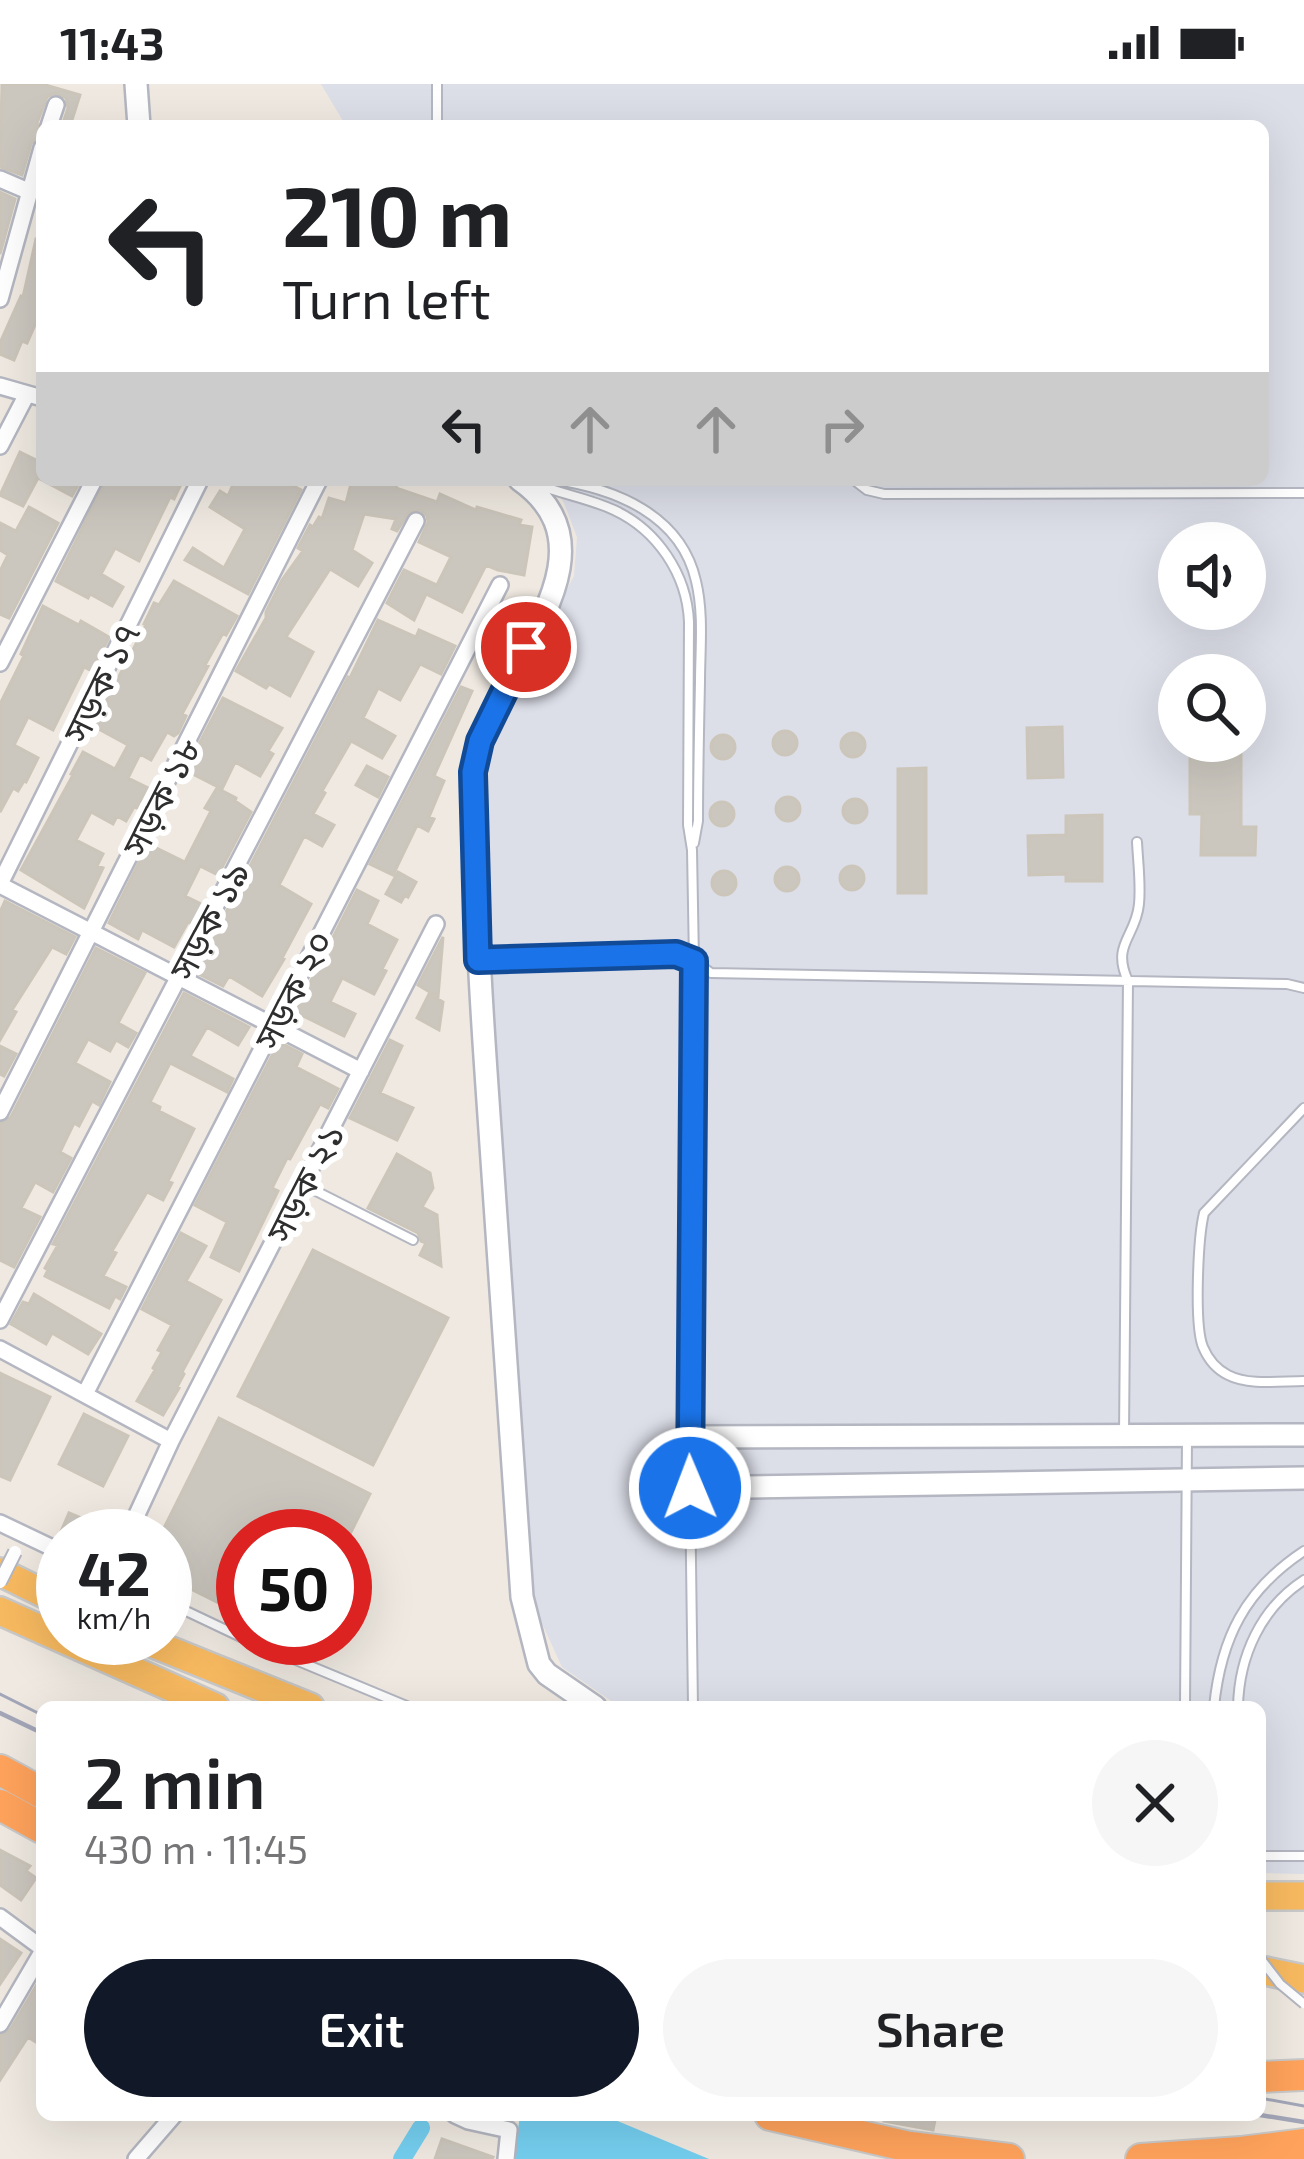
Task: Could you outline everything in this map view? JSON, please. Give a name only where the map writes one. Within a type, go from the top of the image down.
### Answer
[{"type":"highway","points":[[7,1562],[36,1583]]},
{"type":"highway","points":[[0,1611],[202,1701]]},
{"type":"highway","points":[[192,1659],[295,1701]]},
{"type":"highway","points":[[0,1771],[36,1790]]},
{"type":"highway","points":[[0,1805],[36,1825]]},
{"type":"highway","points":[[1266,1896],[1304,1895]]},
{"type":"highway","points":[[1266,1971],[1304,1978]]},
{"type":"highway","points":[[1266,2077],[1304,2075]]},
{"type":"highway","points":[[796,2121],[910,2147],[1009,2159]]},
{"type":"highway","points":[[1141,2159],[1304,2144]]},
{"type":"main road","points":[[136,84],[139,120]]},
{"type":"main road","points":[[530,486],[551,509],[560,531],[562,558],[556,587],[480,741],[473,772],[478,960],[523,1597],[539,1664],[586,1701]]},
{"type":"main road","points":[[478,960],[676,954],[694,961],[690,1488],[1304,1478]]},
{"type":"main road","points":[[689,1437],[1304,1435]]},
{"type":"street","points":[[51,120],[56,105]]},
{"type":"street","points":[[0,299],[36,166]]},
{"type":"street","points":[[0,179],[28,191]]},
{"type":"street","points":[[0,386],[35,396],[0,446]]},
{"type":"street","points":[[0,663],[91,486]]},
{"type":"street","name":"সড়ক ১৭","points":[[0,885],[197,486]]},
{"type":"street","name":"সড়ক ১৮","points":[[0,1112],[316,486]]},
{"type":"street","name":"সড়ক ১৯","points":[[0,1320],[416,521]]},
{"type":"street","name":"সড়ক ২০","points":[[85,1394],[500,585]]},
{"type":"street","points":[[0,885],[361,1071]]},
{"type":"street","name":"সড়ক ২১","points":[[140,1509],[436,924]]},
{"type":"street","points":[[0,1349],[171,1441]]},
{"type":"street","points":[[0,1523],[36,1540]]},
{"type":"street","points":[[0,1582],[7,1562]]},
{"type":"street","points":[[0,1918],[36,1945]]},
{"type":"street","points":[[0,2024],[36,1961]]},
{"type":"street","points":[[136,2159],[169,2121]]},
{"type":"street","points":[[469,2121],[509,2130],[506,2159]]},
{"type":"lane","points":[[436,120],[437,84]]},
{"type":"lane","points":[[541,486],[613,510],[640,526],[679,577],[688,609],[688,825],[694,961],[711,973],[1304,988]]},
{"type":"lane","points":[[584,486],[648,511],[671,533],[693,569],[700,624],[698,821],[692,850]]},
{"type":"lane","points":[[862,486],[884,494],[1304,493]]},
{"type":"lane","points":[[1124,1436],[1128,981],[1121,966],[1121,947],[1139,908],[1137,842]]},
{"type":"lane","points":[[1304,1108],[1204,1214],[1199,1318],[1203,1349],[1229,1376],[1243,1381],[1304,1381]]},
{"type":"lane","points":[[303,1184],[413,1240]]},
{"type":"lane","points":[[1185,1701],[1187,1436]]},
{"type":"lane","points":[[690,1488],[693,1701]]},
{"type":"lane","points":[[1215,1701],[1223,1651],[1235,1624],[1250,1599],[1304,1551]]},
{"type":"lane","points":[[1239,1701],[1254,1635],[1276,1602],[1304,1580]]},
{"type":"lane","points":[[308,1665],[395,1701]]},
{"type":"lane","points":[[1266,1856],[1304,1856]]},
{"type":"lane","points":[[1266,1966],[1304,2005]]},
{"type":"shaded area","points":[[321,84],[1304,84],[1304,1874],[1266,1873],[1266,1701],[611,1701],[562,1667],[530,1597],[489,1010],[489,760],[504,707],[574,576],[577,537],[554,486],[1269,486],[1269,120],[342,120]]},
{"type":"water","points":[[519,2121],[617,2121],[709,2159],[514,2159]]},
{"type":"building","points":[[2,84],[42,84],[80,95],[72,120],[64,120],[66,98],[55,93],[47,97],[22,175],[0,167]]},
{"type":"building","points":[[0,192],[15,199],[0,254]]},
{"type":"building","points":[[36,239],[36,323],[14,360],[0,354],[0,343],[23,297]]},
{"type":"building","points":[[20,452],[36,460],[36,482],[23,506],[0,495]]},
{"type":"building","points":[[53,486],[78,486],[72,496]]},
{"type":"building","points":[[103,486],[180,486],[174,499],[170,497],[139,561],[115,548],[101,574],[123,587],[112,606],[56,581]]},
{"type":"building","points":[[232,486],[301,490],[248,594],[185,560],[193,548],[224,568],[245,529],[210,507],[220,491],[228,496]]},
{"type":"building","points":[[350,486],[396,486],[437,502],[440,494],[476,510],[521,520],[519,525],[532,527],[524,575],[486,565],[462,612],[426,594],[414,620],[387,603],[404,570],[437,585],[451,557],[419,542],[428,522],[420,510],[409,512],[397,531],[392,529],[396,519],[364,514],[352,550],[372,563],[358,586],[330,569],[286,637],[313,652],[290,696],[269,684],[266,688],[236,671],[282,580],[303,551],[298,548],[310,525],[322,519],[329,498],[346,503]]},
{"type":"building","points":[[29,507],[58,523],[9,618],[0,614],[0,571],[8,555],[0,550],[0,523],[16,531]]},
{"type":"building","points":[[174,581],[237,616],[205,665],[178,733],[167,732],[151,760],[140,754],[128,778],[148,788],[137,808],[126,821],[117,816],[113,824],[91,812],[76,840],[103,854],[97,866],[103,868],[84,908],[21,870],[83,752],[115,769],[128,745],[93,726],[154,603],[159,605]]},
{"type":"building","points":[[43,606],[109,637],[92,671],[84,667],[53,730],[28,717],[14,745],[38,758],[26,782],[18,791],[13,788],[0,812],[0,704]]},
{"type":"building","points":[[378,620],[416,637],[419,630],[455,646],[441,674],[420,664],[400,700],[378,688],[363,718],[395,736],[382,758],[351,741],[322,791],[313,814],[334,825],[322,846],[304,836],[279,885],[311,904],[284,959],[262,996],[229,976],[223,986],[195,972]]},
{"type":"building","points":[[461,687],[472,691],[434,776],[444,781],[429,817],[434,819],[428,831],[417,825],[393,875],[370,864]]},
{"type":"building","points":[[223,698],[282,728],[260,776],[235,762],[222,789],[189,772]]},
{"type":"building","points":[[1062,727],[1063,777],[1028,778],[1027,728]]},
{"type":"building","points":[[785,731],[794,734],[794,752],[785,755],[776,752],[773,743],[776,734]]},
{"type":"building","points":[[848,733],[858,733],[865,745],[858,757],[848,757],[841,750],[841,740]]},
{"type":"building","points":[[718,735],[728,735],[735,747],[728,759],[718,759],[711,752],[711,742]]},
{"type":"building","points":[[1190,762],[1241,762],[1241,827],[1256,827],[1255,855],[1201,855],[1202,814],[1190,814]]},
{"type":"building","points":[[367,766],[388,777],[378,797],[356,785]]},
{"type":"building","points":[[926,768],[926,893],[898,893],[898,769]]},
{"type":"building","points":[[217,788],[251,812],[218,875],[200,866],[185,896],[203,905],[193,924],[188,922],[174,947],[142,930],[138,939],[109,923],[148,844],[185,862],[211,811],[205,808]]},
{"type":"building","points":[[788,797],[797,800],[797,818],[788,821],[779,818],[776,809],[779,800]]},
{"type":"building","points":[[850,799],[860,799],[867,811],[860,823],[850,823],[843,816],[843,806]]},
{"type":"building","points":[[722,802],[731,805],[731,823],[722,826],[713,823],[710,814],[713,805]]},
{"type":"building","points":[[1102,815],[1102,881],[1066,881],[1066,874],[1029,875],[1028,836],[1066,835],[1066,816]]},
{"type":"building","points":[[847,866],[857,866],[864,878],[857,890],[847,890],[840,883],[840,873]]},
{"type":"building","points":[[787,867],[796,870],[796,888],[787,891],[778,888],[775,879],[778,870]]},
{"type":"building","points":[[724,871],[733,874],[733,892],[724,895],[715,892],[712,883],[715,874]]},
{"type":"building","points":[[398,872],[416,882],[401,902],[386,894]]},
{"type":"building","points":[[357,890],[378,901],[367,924],[397,940],[374,994],[342,978],[330,1002],[355,1014],[344,1036],[295,1012]]},
{"type":"building","points":[[5,901],[75,937],[66,954],[52,947],[12,1010],[16,1012],[0,1040],[0,912]]},
{"type":"building","points":[[443,937],[438,997],[418,985]]},
{"type":"building","points":[[96,948],[145,973],[118,1023],[136,1033],[128,1047],[116,1040],[110,1051],[88,1039],[75,1063],[110,1082],[99,1105],[92,1101],[79,1126],[74,1123],[60,1152],[71,1158],[53,1192],[35,1182],[21,1208],[40,1217],[14,1267],[0,1260],[0,1124],[11,1117]]},
{"type":"building","points":[[184,993],[249,1027],[238,1045],[207,1027],[190,1056],[233,1079],[227,1092],[170,1063],[150,1102],[194,1129],[163,1200],[147,1192],[112,1251],[116,1253],[103,1276],[126,1287],[109,1308],[45,1276],[45,1268],[58,1245],[53,1244]]},
{"type":"building","points":[[429,994],[443,1002],[439,1030],[417,1018]]},
{"type":"building","points":[[390,1040],[402,1046],[380,1093],[413,1108],[397,1140],[350,1118]]},
{"type":"building","points":[[279,1042],[302,1054],[296,1067],[338,1089],[328,1108],[320,1104],[287,1158],[272,1188],[278,1191],[239,1271],[211,1257],[227,1222],[195,1205]]},
{"type":"building","points":[[0,1046],[16,1054],[4,1076],[0,1074]]},
{"type":"building","points":[[397,1154],[430,1173],[433,1188],[422,1207],[437,1215],[441,1266],[420,1255],[426,1243],[418,1233],[368,1208]]},
{"type":"building","points":[[181,1233],[206,1246],[186,1281],[221,1300],[163,1415],[137,1401],[172,1325],[142,1309]]},
{"type":"building","points":[[313,1250],[448,1318],[373,1465],[238,1396]]},
{"type":"building","points":[[34,1294],[101,1334],[88,1354],[52,1333],[46,1344],[11,1324],[23,1302],[29,1304]]},
{"type":"building","points":[[0,1373],[50,1397],[10,1480],[0,1476]]},
{"type":"building","points":[[84,1414],[128,1436],[103,1486],[59,1464]]},
{"type":"building","points":[[219,1418],[370,1494],[362,1509],[216,1509],[216,1602],[192,1590],[192,1509],[174,1509]]},
{"type":"building","points":[[0,1850],[30,1866],[26,1871],[36,1878],[21,1900],[0,1885]]},
{"type":"building","points":[[0,1939],[21,1953],[0,1984]]},
{"type":"building","points":[[36,1986],[36,2042],[28,2037],[0,2080],[0,2036],[10,2030]]},
{"type":"building","points":[[884,2121],[935,2121],[933,2130]]},
{"type":"building","points":[[442,2139],[493,2157],[435,2159]]},
{"type":"waterway","points":[[402,2159],[421,2128]]},
{"type":"tram line","points":[[0,1694],[36,1712]]},
{"type":"tram line","points":[[1266,2099],[1304,2106]]},
{"type":"railway","points":[[0,1713],[36,1730]]},
{"type":"railway","points":[[1266,2116],[1304,2122]]},
{"type":"route","points":[[526,647],[480,741],[473,772],[478,960],[676,954],[694,961],[690,1488]]}]
